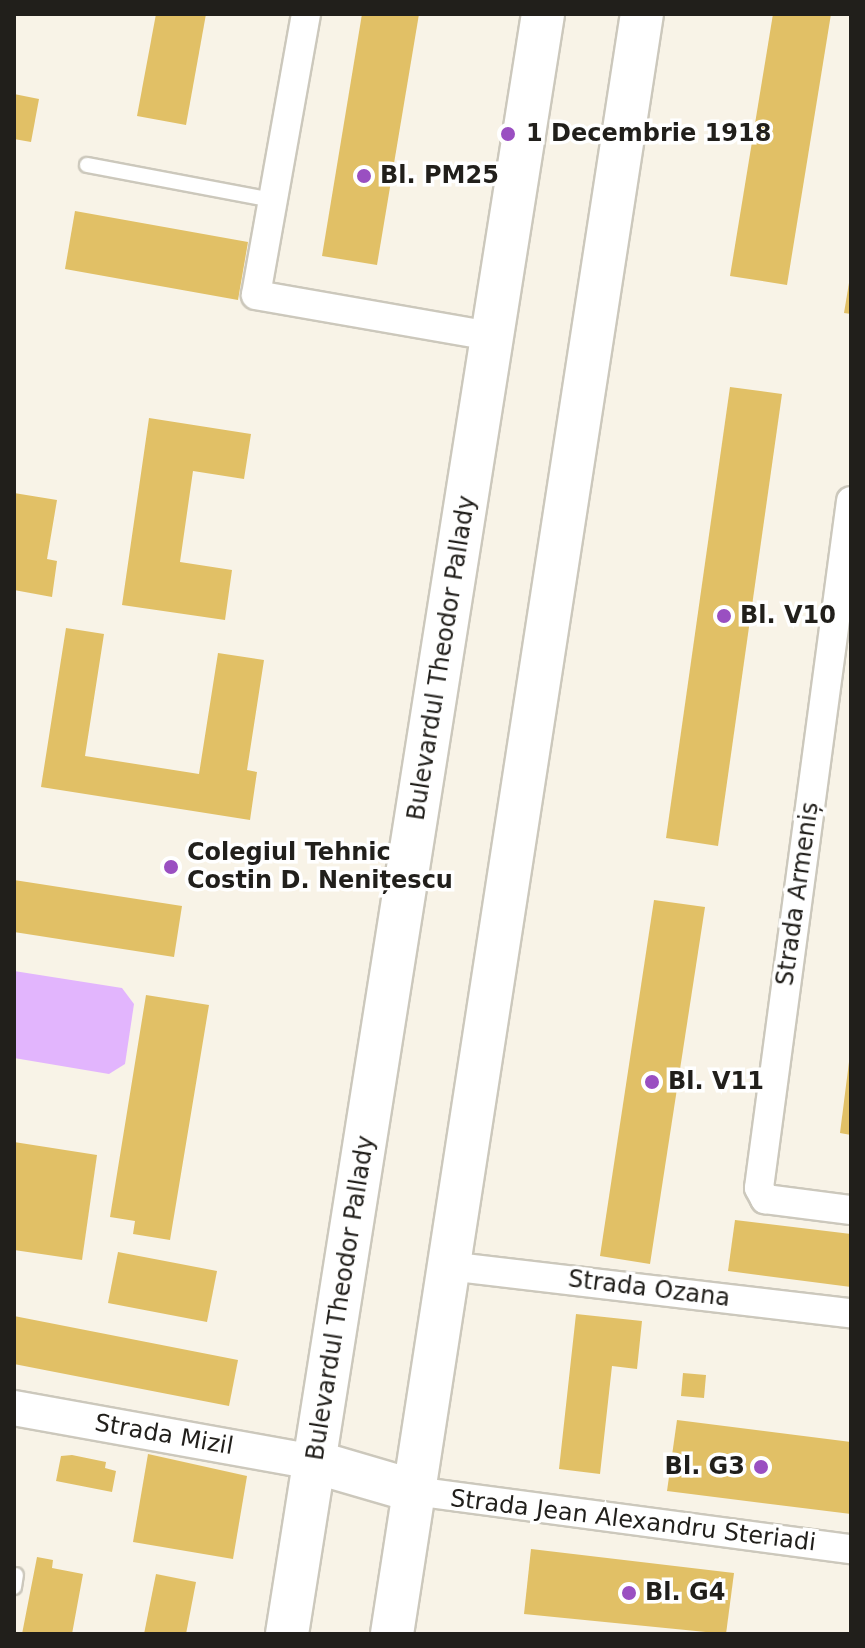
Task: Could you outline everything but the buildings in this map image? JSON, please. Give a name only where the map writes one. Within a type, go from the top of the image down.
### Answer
[{"type":"main road","name":"Bulevardul Theodor Pallady","points":[[287,1634],[543,14]]},
{"type":"main road","points":[[392,1634],[642,14]]},
{"type":"main road","points":[[315,1462],[414,1491]]},
{"type":"street","points":[[306,14],[256,295],[492,336]]},
{"type":"street","name":"Strada Armeniș","points":[[851,501],[759,1188],[765,1199],[851,1210]]},
{"type":"street","name":"Strada Ozana","points":[[448,1266],[851,1313]]},
{"type":"street","name":"Strada Mizil","points":[[14,1408],[315,1462]]},
{"type":"street","name":"Strada Jean Alexandru Steriadi","points":[[414,1491],[851,1549]]},
{"type":"lane","points":[[87,165],[273,200]]},
{"type":"shaded area","points":[[14,971],[122,988],[134,1004],[125,1064],[109,1074],[14,1058]]},
{"type":"place","name":"1 Decembrie 1918","points":[[508,134]]},
{"type":"place","name":"Bl. PM25","points":[[364,176]]},
{"type":"place","name":"Bl. V10","points":[[724,616]]},
{"type":"place","name":"Colegiul Tehnic Costin D. Nenițescu","points":[[171,867]]},
{"type":"place","name":"Bl. V11","points":[[652,1082]]},
{"type":"place","name":"Bl. G3","points":[[761,1467]]},
{"type":"place","name":"Bl. G4","points":[[629,1593]]}]
